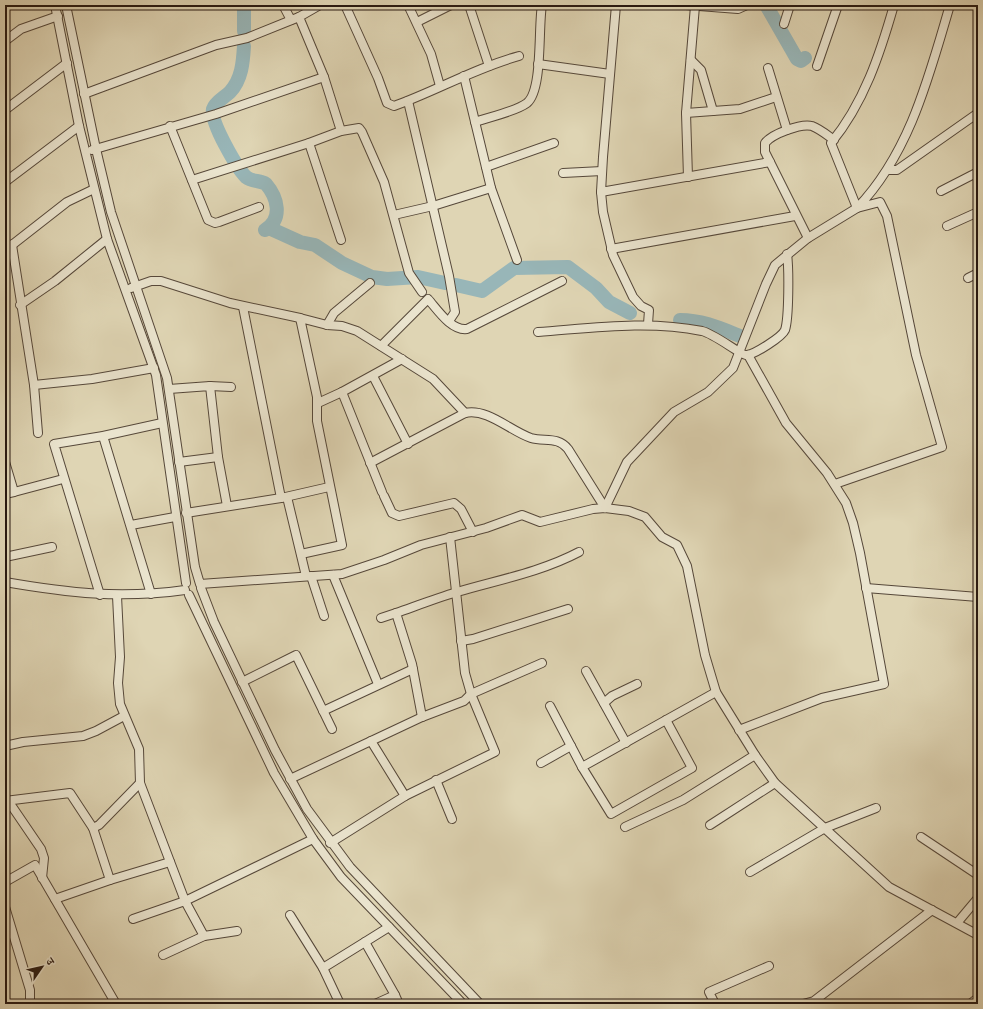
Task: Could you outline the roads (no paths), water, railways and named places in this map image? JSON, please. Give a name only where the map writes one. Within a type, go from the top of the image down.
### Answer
[{"type":"street","points":[[55,5],[79,126],[94,189],[108,239],[154,368],[175,517],[187,589],[274,773],[313,839],[341,877],[463,1004]]},
{"type":"street","points":[[66,5],[96,149],[113,218],[158,348],[169,389],[195,567],[200,586],[214,622],[290,779],[307,809],[330,843],[350,867],[480,1004]]},
{"type":"street","points":[[283,5],[290,20]]},
{"type":"street","points":[[84,94],[216,45],[247,38],[299,16],[320,5]]},
{"type":"street","points":[[345,5],[378,78],[387,103],[394,106],[431,92],[440,86],[464,76],[519,56]]},
{"type":"street","points":[[408,5],[431,54],[440,86]]},
{"type":"street","points":[[416,22],[451,5]]},
{"type":"street","points":[[469,5],[489,66]]},
{"type":"street","points":[[475,122],[520,107],[529,101],[535,90],[542,5]]},
{"type":"street","points":[[616,5],[602,171],[603,212],[611,249],[633,297],[641,306],[649,310],[648,324]]},
{"type":"street","points":[[688,177],[686,113],[691,60],[691,5],[738,9],[747,5]]},
{"type":"street","points":[[784,24],[790,5]]},
{"type":"street","points":[[817,66],[838,5]]},
{"type":"street","points":[[857,208],[831,143],[853,112],[863,94],[883,44],[894,5]]},
{"type":"street","points":[[605,508],[627,462],[674,412],[708,392],[733,368],[772,269],[787,254],[808,238],[857,208],[874,191],[888,170],[925,89],[950,5]]},
{"type":"street","points":[[5,41],[21,29],[58,16]]},
{"type":"street","points":[[299,16],[324,77],[342,131]]},
{"type":"street","points":[[691,60],[701,70],[713,111]]},
{"type":"street","points":[[5,110],[67,63]]},
{"type":"street","points":[[538,64],[610,74]]},
{"type":"street","points":[[768,68],[787,130]]},
{"type":"street","points":[[464,76],[491,188],[516,260]]},
{"type":"street","points":[[85,152],[212,115],[324,77]]},
{"type":"street","points":[[686,113],[740,109],[776,97]]},
{"type":"street","points":[[408,101],[433,206],[455,310],[454,315],[449,321]]},
{"type":"street","points":[[888,170],[897,170],[978,113]]},
{"type":"street","points":[[5,182],[79,126]]},
{"type":"street","points":[[170,126],[206,217],[210,222],[219,222],[259,207]]},
{"type":"street","points":[[808,238],[795,216],[765,152],[765,143],[770,138],[787,130],[801,126],[811,126],[834,140]]},
{"type":"street","points":[[192,180],[309,144],[342,131],[355,128],[361,129],[384,182],[411,277],[422,292]]},
{"type":"street","points":[[486,167],[554,143]]},
{"type":"street","points":[[309,144],[341,240]]},
{"type":"street","points":[[602,192],[770,162]]},
{"type":"street","points":[[564,173],[602,171]]},
{"type":"street","points":[[941,191],[978,172]]},
{"type":"street","points":[[394,215],[433,206],[491,188]]},
{"type":"street","points":[[38,433],[34,385],[8,244],[67,202],[94,189]]},
{"type":"street","points":[[835,484],[942,447],[916,355],[887,216],[880,202],[857,208]]},
{"type":"street","points":[[947,226],[978,212]]},
{"type":"street","points":[[611,249],[795,216]]},
{"type":"street","points":[[20,305],[55,281],[108,239]]},
{"type":"street","points":[[748,355],[780,336],[785,330],[789,272],[787,254]]},
{"type":"street","points":[[968,278],[978,273]]},
{"type":"street","points":[[126,290],[151,282],[161,281],[243,307],[327,325],[350,328],[433,379],[465,413]]},
{"type":"street","points":[[381,346],[428,299],[449,321],[460,329],[472,327],[562,281]]},
{"type":"street","points":[[327,325],[334,313],[370,282]]},
{"type":"street","points":[[243,307],[284,497],[301,554],[324,616]]},
{"type":"street","points":[[300,318],[318,403],[317,420],[329,487],[342,545],[301,554]]},
{"type":"street","points":[[538,332],[648,324],[707,333],[721,339],[739,352],[748,355],[786,423],[835,484],[846,503],[853,523],[884,684],[822,698],[739,730]]},
{"type":"street","points":[[318,403],[373,376],[402,359]]},
{"type":"street","points":[[34,385],[92,379],[154,368]]},
{"type":"street","points":[[373,376],[408,444]]},
{"type":"street","points":[[169,389],[210,386],[231,387]]},
{"type":"street","points":[[210,386],[218,457],[227,506]]},
{"type":"street","points":[[342,392],[390,510],[399,516],[454,503],[461,510],[473,532]]},
{"type":"street","points":[[370,463],[465,413],[482,413],[532,438],[562,443],[568,449],[605,508]]},
{"type":"street","points":[[100,595],[63,479],[54,444],[103,436],[162,423]]},
{"type":"street","points":[[103,436],[151,594]]},
{"type":"street","points":[[179,462],[218,457]]},
{"type":"street","points":[[5,462],[14,492]]},
{"type":"street","points":[[5,494],[63,479]]},
{"type":"street","points":[[186,513],[284,497],[329,487]]},
{"type":"street","points":[[187,589],[192,580],[200,586],[333,575],[355,570],[421,545],[473,532],[522,515],[540,522],[577,511],[605,508],[629,511],[645,517],[662,537],[677,545],[687,566],[705,655],[716,692],[755,755],[775,783],[889,887],[978,935]]},
{"type":"street","points":[[131,525],[175,517]]},
{"type":"street","points":[[330,843],[405,796],[495,752],[471,694],[465,673],[450,537]]},
{"type":"street","points":[[5,557],[52,547]]},
{"type":"street","points":[[381,618],[456,593],[525,574],[565,559],[579,552]]},
{"type":"street","points":[[333,575],[378,684]]},
{"type":"street","points":[[5,582],[45,589],[117,596],[151,594],[187,589],[195,595],[200,586]]},
{"type":"street","points":[[866,588],[908,593],[978,597]]},
{"type":"street","points":[[117,596],[120,657],[118,695],[124,716],[139,749],[140,783],[185,901],[204,936]]},
{"type":"street","points":[[461,641],[473,639],[568,609]]},
{"type":"street","points":[[396,613],[413,669],[422,717]]},
{"type":"street","points":[[242,682],[296,655],[332,729]]},
{"type":"street","points":[[290,779],[422,717],[464,701],[471,694],[542,663]]},
{"type":"street","points":[[323,711],[378,684],[413,669]]},
{"type":"street","points":[[586,671],[626,743]]},
{"type":"street","points":[[604,703],[612,696],[637,684]]},
{"type":"street","points":[[582,767],[716,692]]},
{"type":"street","points":[[550,706],[582,767],[610,814],[692,768],[666,720]]},
{"type":"street","points":[[5,746],[23,742],[83,736],[96,731],[124,716]]},
{"type":"street","points":[[371,741],[405,796]]},
{"type":"street","points":[[541,763],[571,746]]},
{"type":"street","points":[[625,827],[683,800],[755,755]]},
{"type":"street","points":[[436,780],[452,819]]},
{"type":"street","points":[[93,828],[100,825],[140,783]]},
{"type":"street","points":[[710,825],[775,783]]},
{"type":"street","points":[[42,878],[44,858],[41,849],[7,802],[70,793],[93,828],[110,880]]},
{"type":"street","points":[[750,872],[825,828],[876,808]]},
{"type":"street","points":[[921,837],[978,875]]},
{"type":"street","points":[[133,919],[185,901],[313,839]]},
{"type":"street","points":[[55,900],[110,880],[170,862]]},
{"type":"street","points":[[5,882],[35,865],[116,1004]]},
{"type":"street","points":[[957,923],[978,898]]},
{"type":"street","points":[[5,907],[9,932],[30,990],[30,1004]]},
{"type":"street","points":[[803,1004],[814,1001],[932,910]]},
{"type":"street","points":[[290,915],[323,968],[340,1004]]},
{"type":"street","points":[[323,968],[389,928]]},
{"type":"street","points":[[163,955],[204,936],[237,931]]},
{"type":"street","points":[[365,942],[399,1004]]},
{"type":"street","points":[[715,1004],[709,992],[769,966]]},
{"type":"street","points":[[375,1004],[395,995]]},
{"type":"street","points":[[970,1004],[978,998]]},
{"type":"waterway","points":[[244,5],[244,31]]},
{"type":"waterway","points":[[766,5],[797,59],[801,61],[805,58]]},
{"type":"waterway","points":[[244,46],[242,64],[237,82],[230,92],[214,106],[213,115],[225,144],[242,172],[248,179],[266,184],[276,202],[277,208],[274,220],[265,230]]},
{"type":"waterway","points":[[269,228],[300,242],[315,245],[342,263],[372,277],[387,279],[418,277],[445,283]]},
{"type":"waterway","points":[[456,285],[482,291],[514,268],[568,267],[596,288],[609,302],[630,313]]},
{"type":"waterway","points":[[680,320],[703,323],[740,336]]}]
